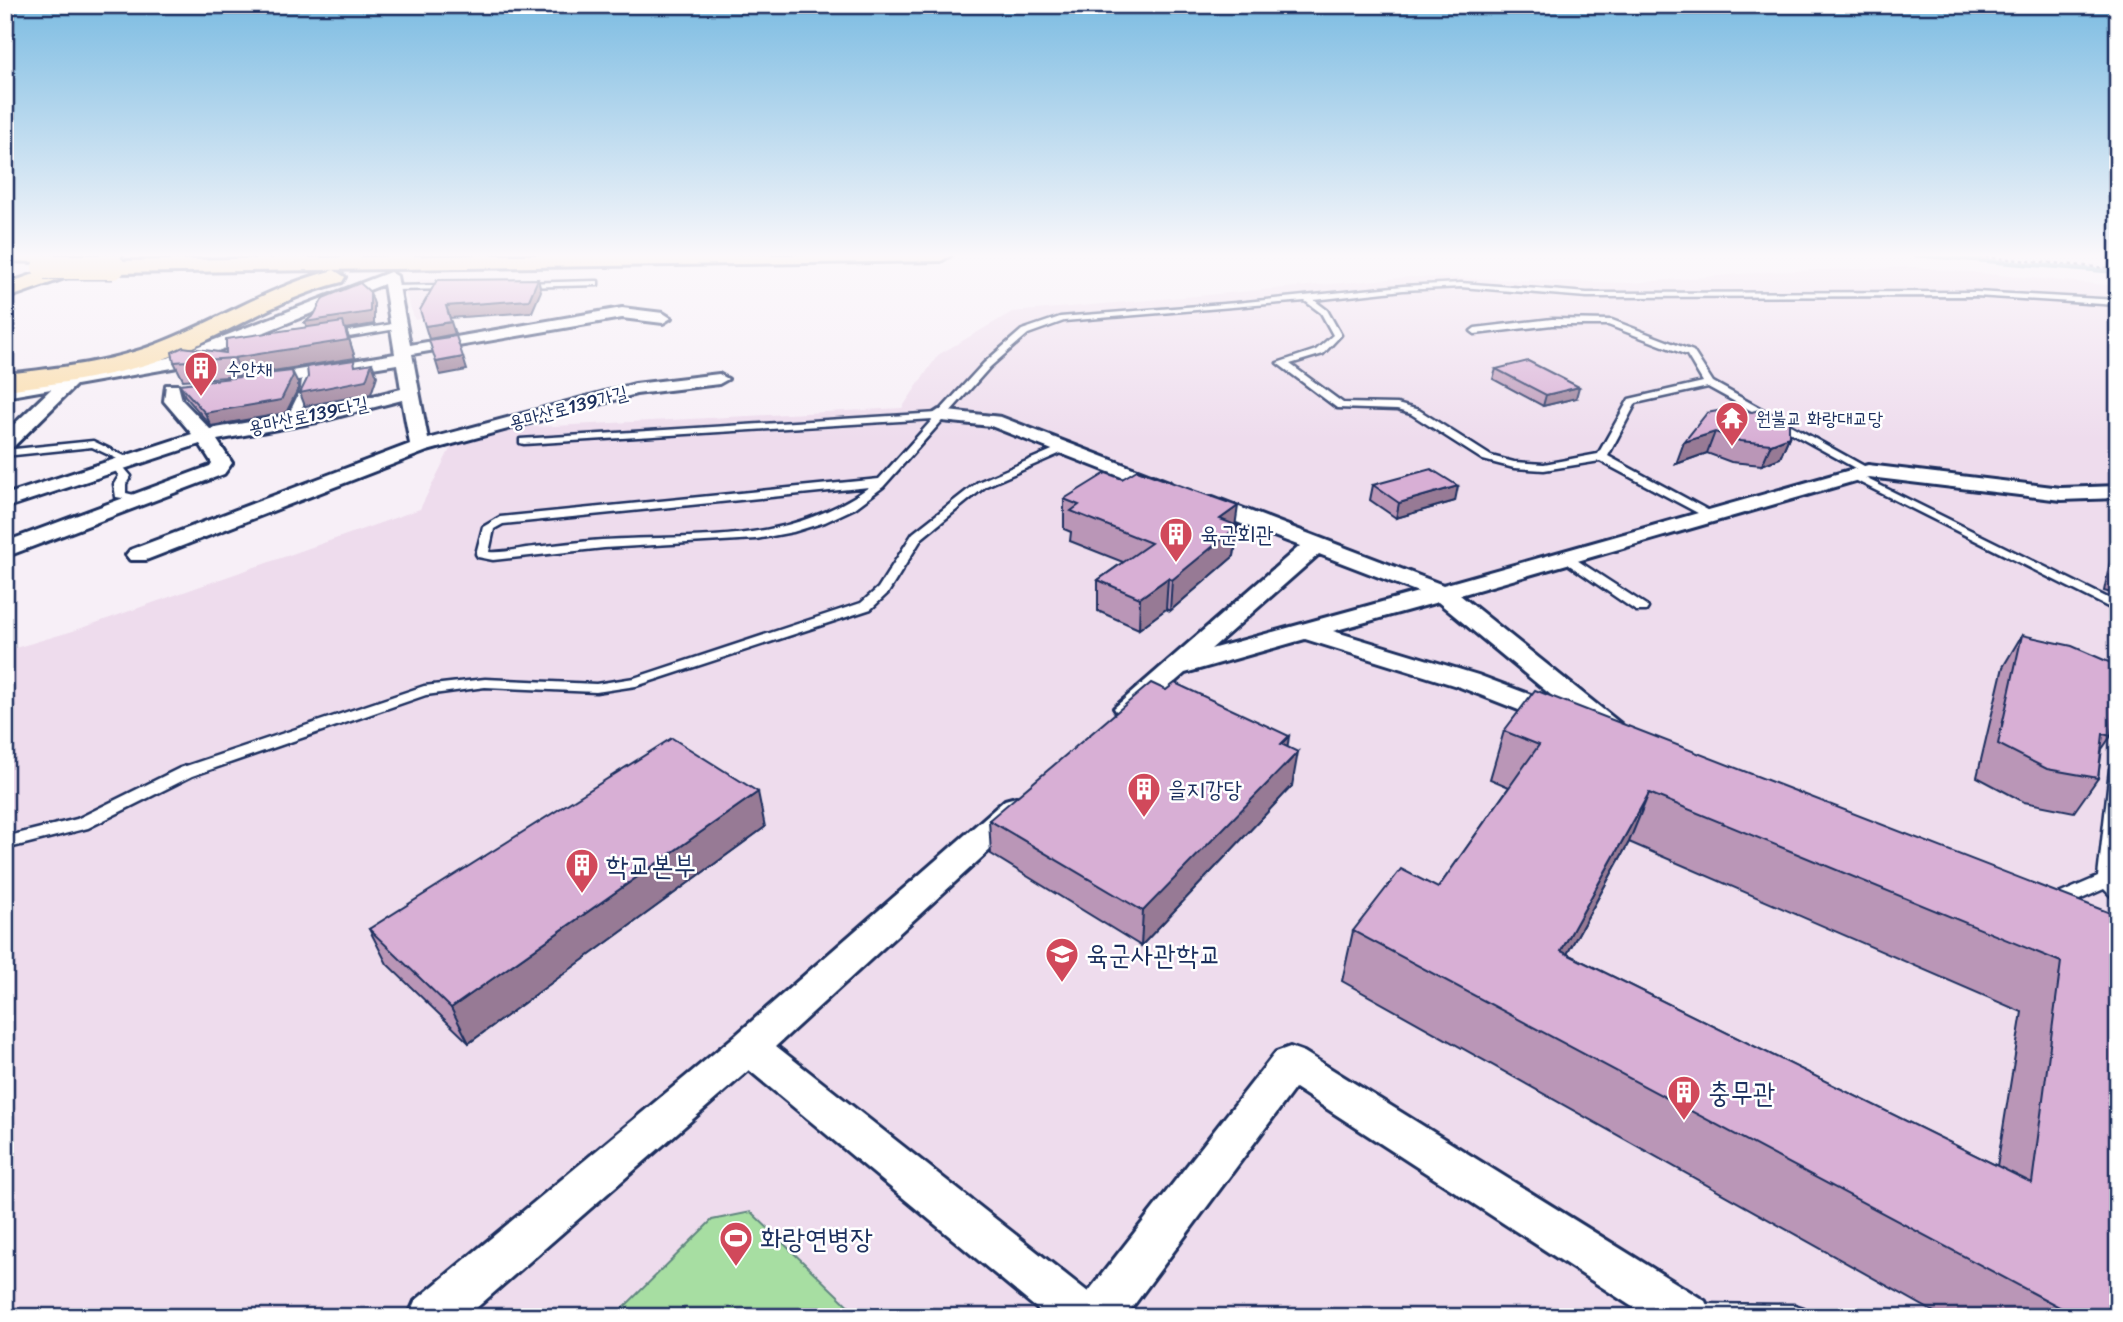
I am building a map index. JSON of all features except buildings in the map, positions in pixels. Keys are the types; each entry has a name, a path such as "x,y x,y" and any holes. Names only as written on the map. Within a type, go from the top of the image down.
{"main road":[{"path":"5,380 72,369 147,350 201,328 217,317"},
{"path":"5,380 65,375 141,358 199,336 236,317"}],"street":[{"path":"5,392 172,363 295,317"},
{"path":"397,317 421,447"},
{"path":"404,354 602,317"},
{"path":"652,317 663,318"},
{"name":"용마산로139다길","path":"242,384 404,354"},
{"path":"5,550 217,470 222,463 205,436 173,401 178,388 172,363"},
{"name":"용마산로139가길","path":"138,555 421,447 635,389 719,379"},
{"path":"5,444 69,382"},
{"name":"용마산로139다길","path":"8,498 205,436 291,421 411,392"},
{"path":"939,416 994,421 1442,593 1629,743 1469,681 1306,631"},
{"path":"1172,669 1860,473 2061,495 2118,492"},
{"path":"1099,733 1315,544"},
{"path":"431,1317 749,1047 1038,789"},
{"path":"2033,902 2082,921"},
{"path":"749,1047 1083,1317"},
{"path":"1097,1317 1290,1064 1689,1317"}],"lane":[{"path":"882,482 500,521 489,527 482,554 493,556 592,545 770,535 811,524 848,507 882,482 987,365 1025,331 1063,319 1090,317"},
{"path":"1327,317 1337,335 1331,345 1319,354 1282,362 1341,406 1398,407 1415,412 1487,458 1514,465 1544,467 1602,457 1711,516"},
{"path":"1475,331 1552,322 1609,322 1690,353 1709,384 1860,473 2118,608"},
{"path":"320,339 399,326"},
{"path":"217,345 253,344"},
{"path":"291,421 306,389 304,374"},
{"path":"1602,457 1632,401 1709,384"},
{"path":"524,441 939,416"},
{"path":"5,453 93,444 123,463 125,476 120,484 120,495 142,500"},
{"path":"5,843 82,824 186,772 424,691 485,683 596,688 636,682 866,606 883,590 917,536 982,484 1064,448"},
{"path":"1566,557 1641,608"},
{"path":"2033,902 2112,886 2118,769"},
{"path":"1689,1317 1795,1317"}],"shaded area":[{"name":"육군사관학교","path":"1004,317 2118,317 2118,1317 5,1317 5,651 73,631 420,509 459,431 902,408 938,355"}],"green space":[{"name":"화랑연병장","path":"751,1212 860,1317 614,1317 712,1220"}],"place":[{"name":"수안채","path":"201,398"},
{"name":"원불교 화랑대교당","path":"1732,448"},
{"name":"육군회관","path":"1176,564"},
{"name":"을지강당","path":"1144,819"},
{"name":"학교본부","path":"582,895"},
{"name":"육군사관학교","path":"1062,984"},
{"name":"충무관","path":"1684,1122"},
{"name":"화랑연병장","path":"736,1268"}]}
